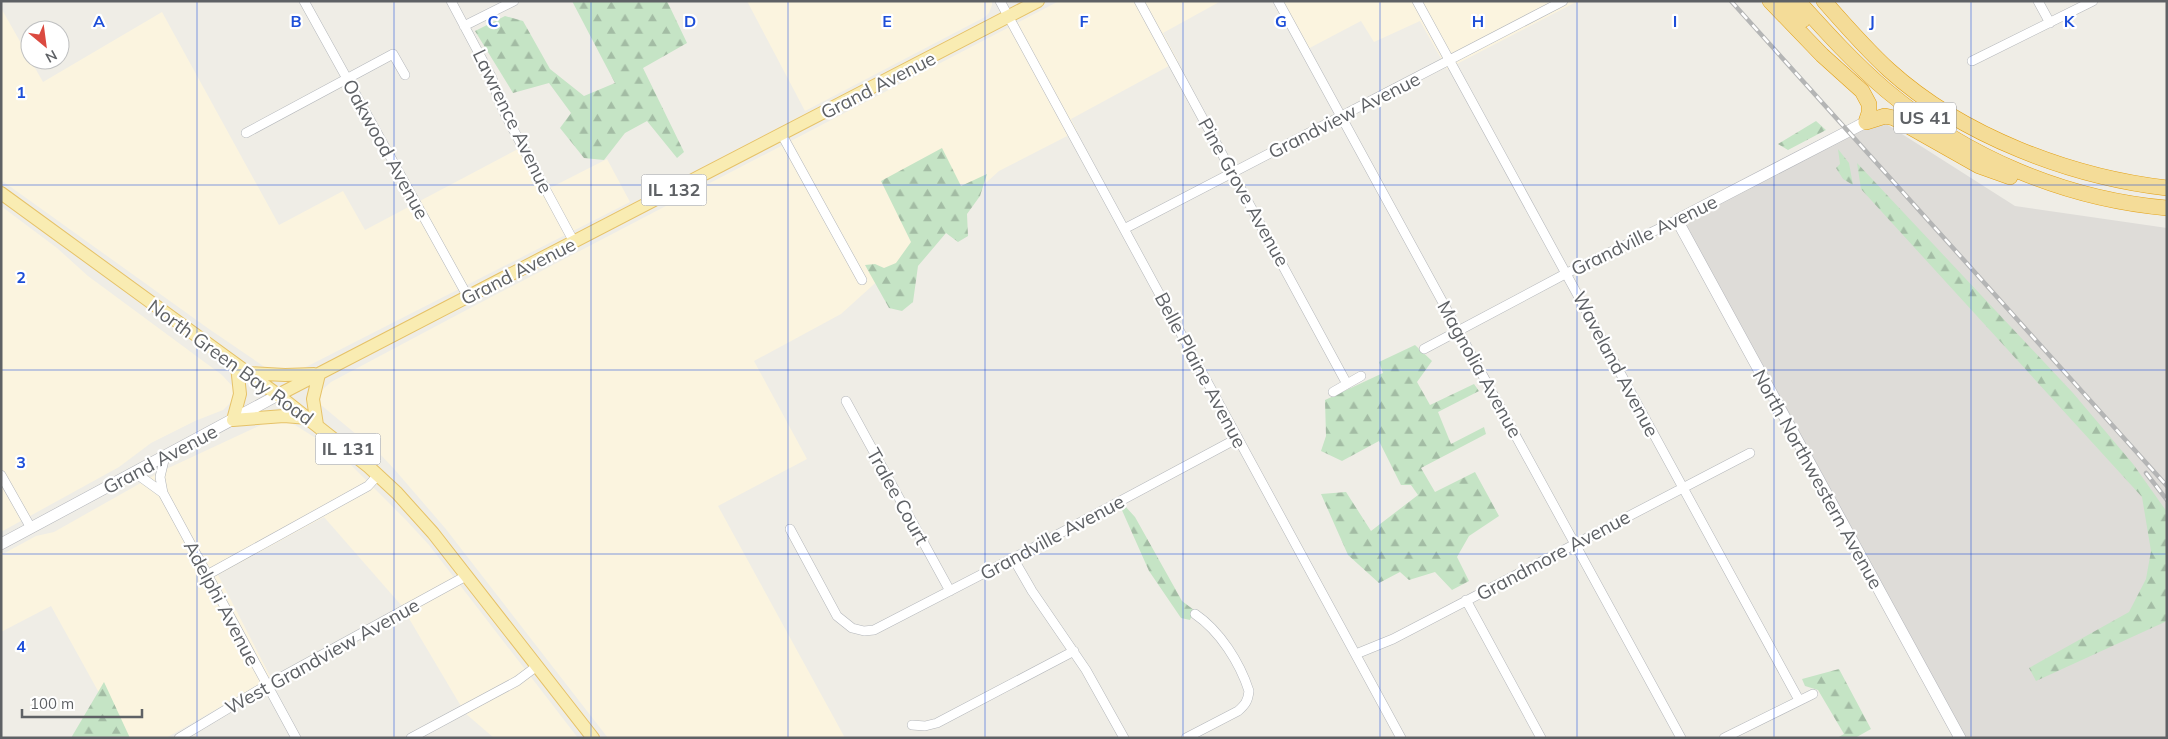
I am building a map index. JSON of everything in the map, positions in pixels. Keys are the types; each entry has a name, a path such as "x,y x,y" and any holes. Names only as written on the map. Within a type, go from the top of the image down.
{"highway":[{"path":"1770,1 1822,55 1862,90 1870,104 1866,122"},
{"path":"1785,1 1836,52 1859,72 1887,91"},
{"name":"US 41","path":"1798,1 1836,42 1887,91 1968,147 2023,174 2079,193 2167,208"},
{"name":"US 41","path":"1824,1 1868,50 1891,72 1916,91 1977,130 2001,142 2076,170 2128,182 2167,188"},
{"path":"1832,1 1868,50"},
{"path":"1866,122 1885,116 1894,118 1979,166 2008,177 2079,193"}],"main road":[{"name":"Grand Avenue","path":"278,395 1038,1"},
{"name":"North Green Bay Road","path":"1,193 278,395 378,475 420,517 593,738"},
{"path":"242,369 285,375 319,374 313,399 312,421 284,416 232,420 240,394 242,369"}],"street":[{"name":"Oakwood Avenue","path":"304,1 468,297"},
{"name":"Lawrence Avenue","path":"451,1 492,78 506,116 574,242"},
{"name":"Belle Plaine Avenue","path":"1000,1 1401,738"},
{"name":"Pine Grove Avenue","path":"1139,1 1348,384"},
{"name":"Magnolia Avenue","path":"1278,1 1681,738"},
{"name":"Waveland Avenue","path":"1417,1 1799,700"},
{"name":"Grandview Avenue","path":"1124,229 1563,1"},
{"path":"2038,1 2050,23"},
{"path":"1972,61 2093,1"},
{"path":"464,26 509,2"},
{"path":"246,133 393,54 406,75"},
{"name":"Grandville Avenue","path":"1424,348 1567,273 1677,220 1866,122"},
{"path":"782,135 862,280"},
{"name":"North Northwestern Avenue","path":"1677,220 1960,738"},
{"path":"1333,392 1362,376"},
{"name":"Grand Avenue","path":"1,544 278,395"},
{"name":"Tralee Court","path":"846,401 950,591"},
{"name":"Grandville Avenue","path":"790,529 837,616 852,628 864,631 878,628 950,591 1238,438"},
{"name":"Grandmore Avenue","path":"1356,654 1393,639 1750,453"},
{"name":"Adelphi Avenue","path":"165,456 160,477 163,493 296,738"},
{"name":"Adelphi Avenue","path":"134,472 163,493"},
{"path":"1,475 31,528"},
{"path":"206,575 368,486 378,475"},
{"path":"1013,558 1032,592 1074,651 1124,738"},
{"name":"West Grandview Avenue","path":"179,738 267,685 466,576"},
{"path":"1466,600 1541,738"},
{"path":"1186,738 1238,711 1248,699 1246,684 1224,642 1208,623 1195,614"},
{"path":"912,725 925,726 937,723 1074,651"},
{"path":"411,738 517,681 537,666"},
{"path":"1724,738 1813,694"}],"shaded area":[{"path":"747,1 992,1 992,5 985,17 805,111"},
{"path":"1059,1 1221,1 1163,33 1178,61 1071,119 1077,131 999,171 841,314 754,361 807,459 718,506 845,738 608,738 445,528 380,454 321,405 318,400 322,390 331,382 457,315"},
{"path":"1273,1 1578,1 1447,69 1420,21 1374,42 1361,21 1302,52"},
{"path":"1,8 20,41 20,70 36,70 43,82 63,70 70,70 70,66 162,12 279,225 343,191 365,230 518,149 542,192 607,159 630,202 296,371 269,370 1,180"},
{"path":"1869,113 2015,206 2167,228 2167,738 1959,738 1677,220"},
{"path":"1,206 57,248 88,276 222,375 234,388 234,399 223,410 195,421 151,443 119,467 1,532"},
{"path":"283,420 295,425 322,442 352,466 405,519 429,545 578,738 494,738 465,713 401,605 324,517 218,575 271,678 166,738 124,738 51,606 1,632 1,555 36,536 54,532 162,471 263,424"}],"green space":[{"path":"572,1 667,1 687,43 643,68 684,152 677,158 647,121 625,133 604,160 584,158 560,128 571,113 549,83 513,93 475,31 505,16 523,21 550,69 584,96 615,83"},
{"path":"1816,121 1826,130 1788,150 1778,144"},
{"path":"942,148 961,186 987,174 980,196 967,214 968,236 958,242 946,233 918,266 913,302 902,311 889,308 865,265 875,264 884,268 896,263 911,242 881,181"},
{"path":"1838,149 1849,163 1853,185 1843,179 1836,168 1840,164"},
{"path":"1857,163 2073,393 2133,464 2167,512 2167,621 2036,681 2029,668 2129,612 2146,579 2151,551 2142,497 1861,189"},
{"path":"1415,345 1432,361 1417,382 1430,405 1474,384 1479,391 1438,412 1451,444 1484,427 1486,434 1421,468 1435,492 1475,472 1499,516 1469,536 1457,557 1469,581 1452,590 1435,572 1409,580 1400,572 1379,583 1348,555 1321,494 1346,492 1371,531 1418,495 1411,485 1401,485 1379,441 1342,461 1321,451 1326,436 1325,400 1383,373 1379,362"},
{"path":"1125,506 1135,517 1182,601 1194,610 1190,620 1181,618 1149,571 1121,508"},
{"path":"1839,669 1871,729 1855,738 1837,738 1844,734 1818,690 1805,686 1802,679"},
{"path":"104,682 130,738 71,738"}],"railway":[{"path":"1731,1 2167,486"},
{"path":"2146,473 2167,500"}]}
